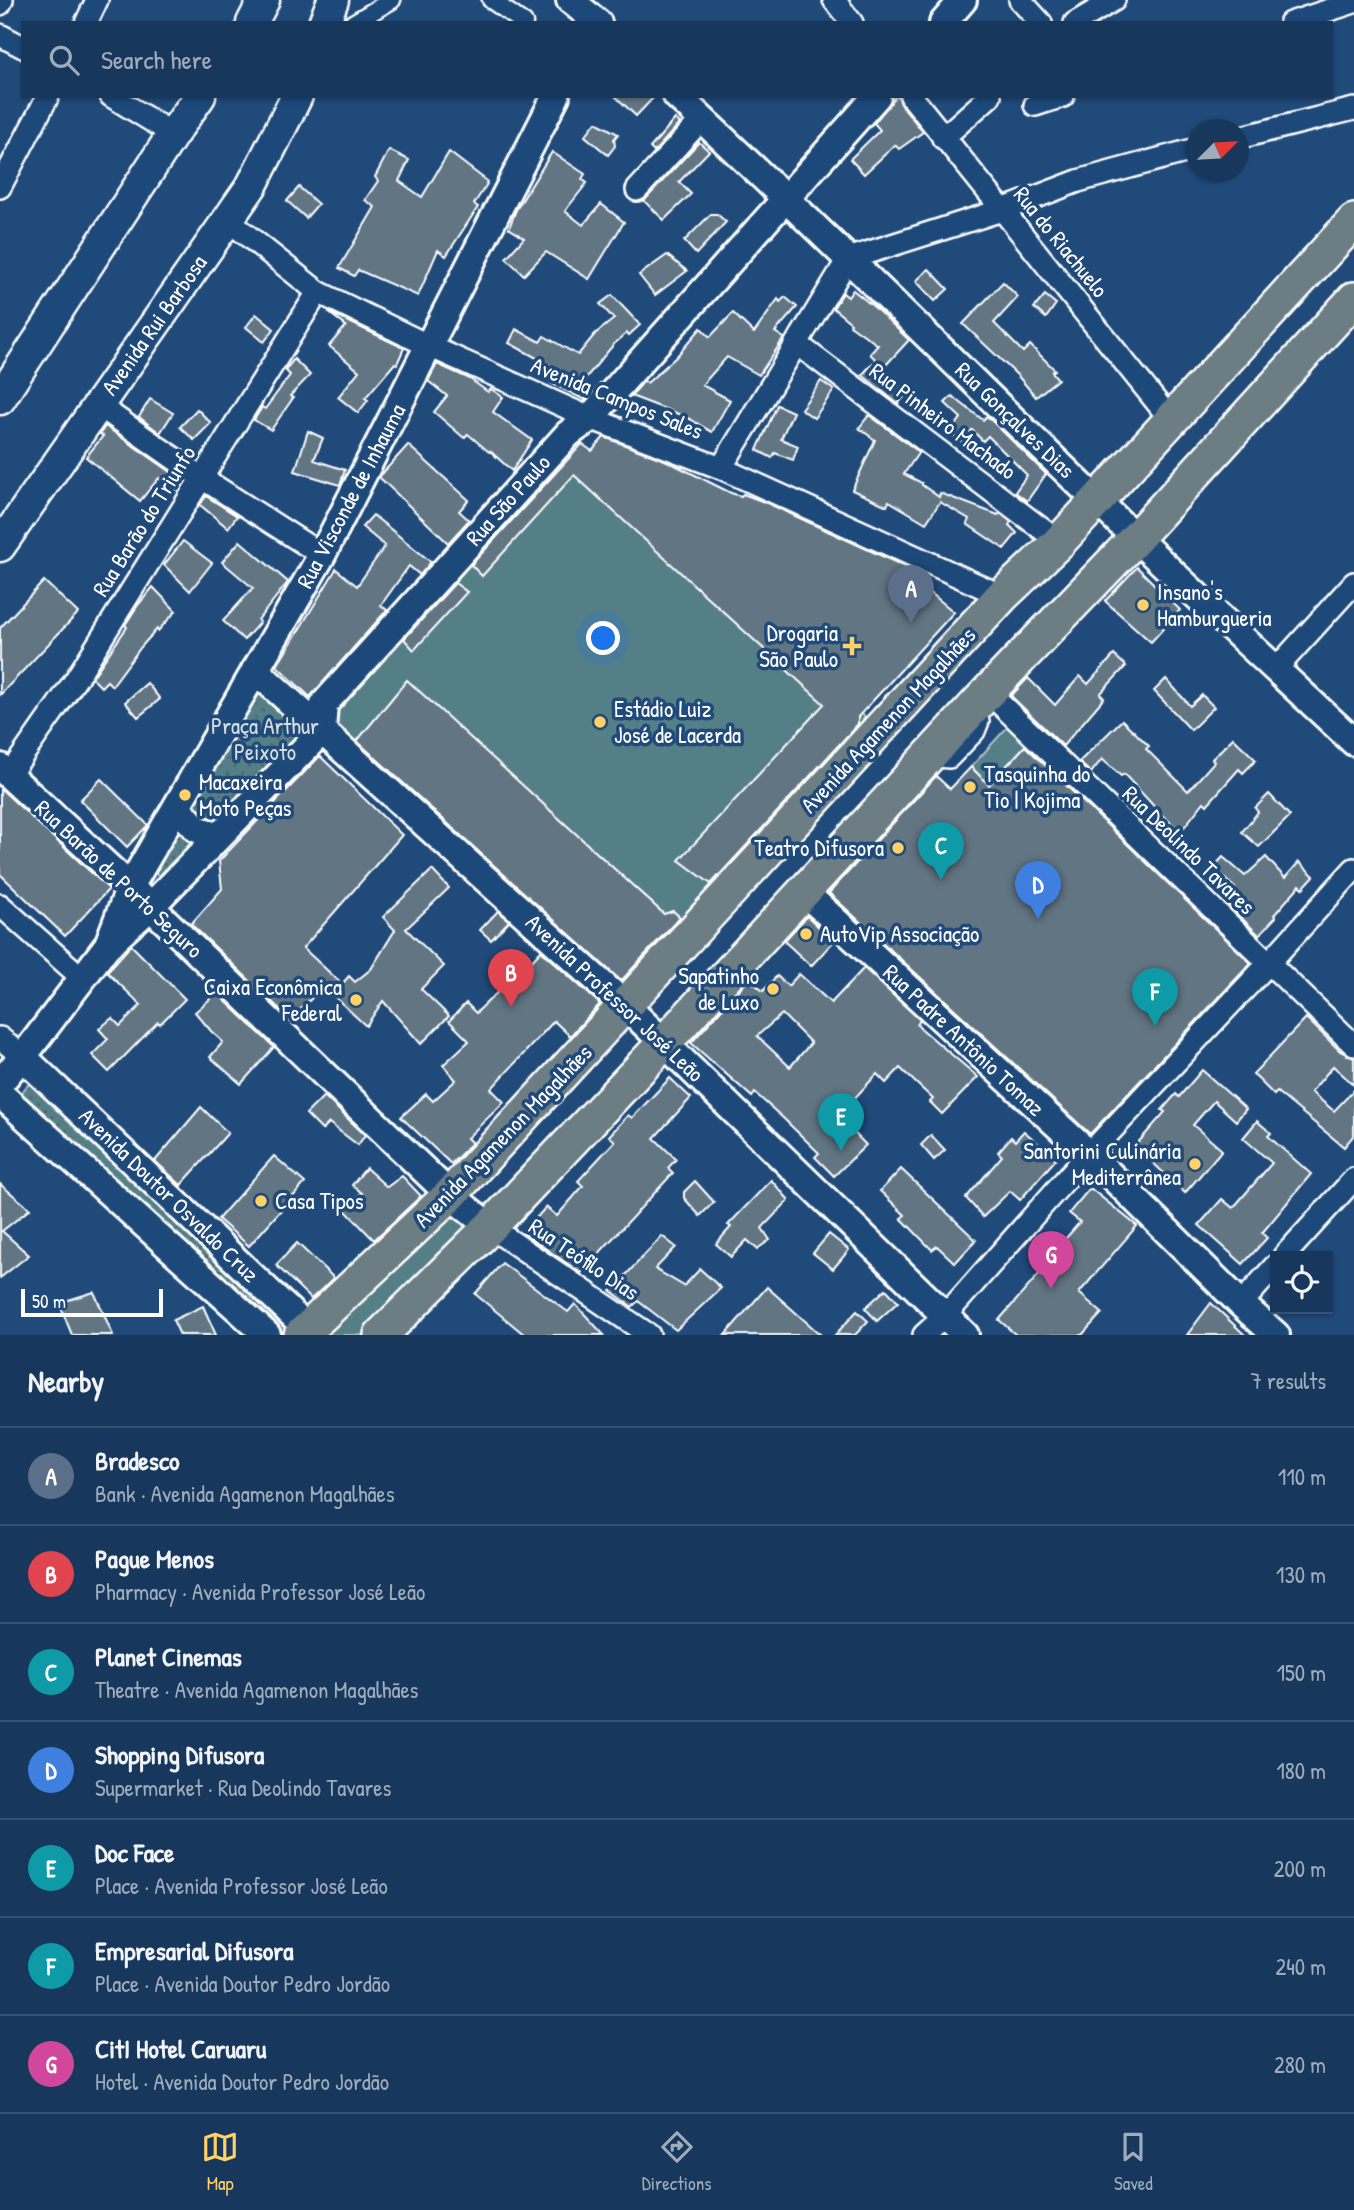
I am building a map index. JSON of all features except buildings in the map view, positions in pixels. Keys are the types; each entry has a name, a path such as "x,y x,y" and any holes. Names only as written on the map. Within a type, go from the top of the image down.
{"main road":[{"path":"253,21 264,0"},
{"path":"325,21 333,0"},
{"path":"0,399 199,98"},
{"name":"Avenida Rui Barbosa","path":"0,546 252,185 296,98"},
{"name":"Avenida Agamenon Magalhães","path":"308,1333 450,1195 1002,596 1059,541 1354,221"},
{"path":"381,1335 490,1227 664,1042 982,698 1136,538 1354,299"}],"street":[{"path":"87,21 97,0"},
{"path":"356,21 392,0"},
{"path":"491,0 521,21"},
{"path":"570,0 600,16"},
{"path":"834,0 850,21"},
{"path":"945,21 963,0"},
{"path":"1020,0 1039,21"},
{"path":"1078,21 1114,0"},
{"path":"1296,21 1354,2"},
{"path":"0,35 21,46"},
{"path":"0,187 47,98"},
{"path":"114,98 173,134"},
{"name":"Rua Visconde de Inhauma","path":"107,946 130,887 322,555 555,98"},
{"name":"Rua Gonçalves Dias","path":"679,98 787,198 1136,538 1354,742"},
{"name":"Rua São Paulo","path":"321,731 324,704 568,434 590,418 875,98"},
{"name":"Rua do Riachuelo","path":"913,98 1171,420"},
{"path":"943,138 988,98"},
{"path":"1035,105 1057,98"},
{"path":"1249,135 1354,109"},
{"path":"637,190 702,119"},
{"path":"721,468 848,259 1002,210 1078,181 1186,152"},
{"name":"Avenida Campos Sales","path":"228,220 318,292 429,346 590,418 721,468 1002,596"},
{"name":"Rua Barão do Triunfo","path":"5,771 76,679 318,292"},
{"name":"Rua Pinheiro Machado","path":"796,343 1059,541"},
{"path":"98,405 202,478 322,555"},
{"path":"1276,668 1354,583"},
{"name":"Avenida Professor José Leão","path":"256,670 626,1006 965,1335"},
{"name":"Rua Deolindo Tavares","path":"982,698 1354,1045"},
{"path":"0,1083 107,946 150,907 321,731"},
{"name":"Rua Barão de Porto Seguro","path":"5,771 130,887 450,1195 490,1227"},
{"path":"177,807 197,829 218,836"},
{"path":"924,1335 945,1316 1089,1154 1354,869"},
{"name":"Rua Padre Antônio Tomaz","path":"803,891 1089,1154 1276,1335"},
{"path":"0,905 82,978"},
{"path":"0,1038 22,1056"},
{"name":"Avenida Doutor Osvaldo Cruz","path":"22,1056 308,1333"},
{"name":"Avenida Doutor Osvaldo Cruz","path":"0,1094 267,1335"},
{"path":"1289,1251 1354,1179"},
{"name":"Rua Teófilo Dias","path":"490,1227 649,1335"},
{"path":"1241,1304 1270,1272"}],"green space":[{"name":"Estádio Luiz José de Lacerda","path":"556,456 803,596 870,728 623,988 327,715"},
{"name":"Praça Arthur Peixoto","path":"259,692 307,739 220,826 197,818 191,795"},
{"path":"1011,723 1030,740 989,785 971,767"},
{"path":"181,823 197,836 159,876 153,870"},
{"path":"33,1079 302,1329 292,1335 276,1335 15,1100"},
{"path":"451,1208 471,1229 366,1335 329,1335 326,1329"}],"place":[{"name":"Insano's Hamburgueria","path":"1143,605"},
{"name":"Bradesco","path":"911,623"},
{"name":"Drogaria São Paulo","path":"852,646"},
{"name":"Estádio Luiz José de Lacerda","path":"600,722"},
{"name":"Tasquinha do Tio | Kojima","path":"970,787"},
{"name":"Macaxeira Moto Peças","path":"185,795"},
{"name":"Teatro Difusora","path":"898,848"},
{"name":"Planet Cinemas","path":"941,880"},
{"name":"Shopping Difusora","path":"1038,919"},
{"name":"AutoVip Associação","path":"806,934"},
{"name":"Sapatinho de Luxo","path":"773,989"},
{"name":"Caixa Econômica Federal","path":"356,1000"},
{"name":"Pague Menos","path":"511,1007"},
{"name":"Empresarial Difusora","path":"1155,1026"},
{"name":"Doc Face","path":"841,1151"},
{"name":"Santorini Culinária Mediterrânea","path":"1195,1164"},
{"name":"Casa Tipos","path":"261,1201"},
{"name":"CitI Hotel Caruaru","path":"1051,1289"}]}
